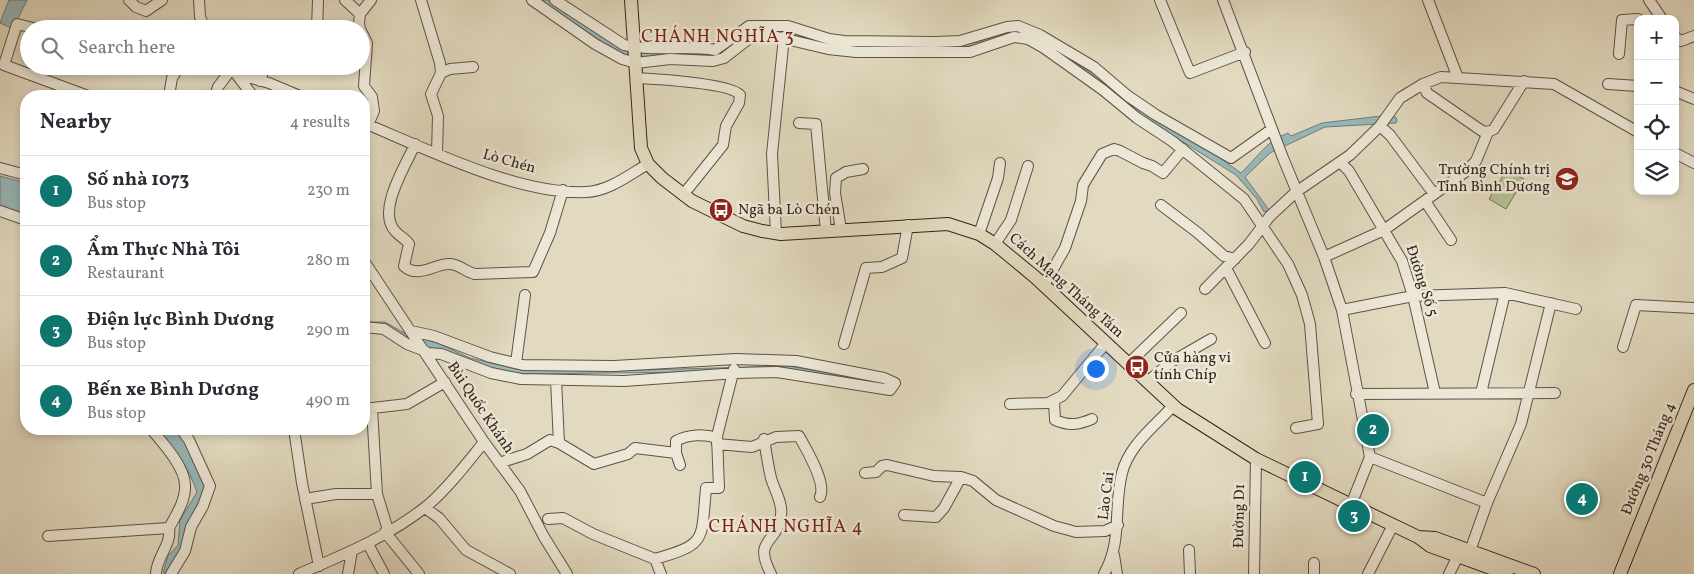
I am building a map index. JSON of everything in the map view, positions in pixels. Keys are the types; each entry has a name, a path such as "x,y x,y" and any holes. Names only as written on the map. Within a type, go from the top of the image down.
{"main road":[{"path":"631,0 642,148 648,164"},
{"name":"Cách Mạng Tháng Tám","path":"648,164 683,195 708,210 743,226 776,233 948,224 978,234 995,244 1044,285 1173,406 1256,458 1418,537 1430,546 1507,574"},
{"name":"Đường 30 Tháng 4","path":"1620,574 1693,394"},
{"name":"Cách Mạng Tháng Tám","path":"1418,537 1435,538 1534,574"}],"street":[{"path":"129,0 136,7 146,11 162,0"},
{"path":"199,0 201,20"},
{"path":"317,20 318,0"},
{"path":"345,0 360,14"},
{"path":"359,20 360,14 371,0"},
{"path":"421,0 441,73"},
{"path":"532,0 595,44 622,59 635,55 689,47 715,50 743,28 751,26 788,26 829,39 844,41 960,41 1007,26 1018,26 1040,35 1073,61 1137,118 1182,148 1244,199 1263,226 1292,272 1302,295 1310,324 1318,424 1296,428"},
{"path":"555,0 624,45 635,55 670,59 713,61 724,58 751,37 769,35 784,37 828,49 856,52 942,54 970,52 1014,37 1028,39 1073,61 1094,67 1128,96 1190,136 1231,158 1273,133"},
{"path":"1160,0 1190,73 1244,52"},
{"path":"1223,0 1282,158 1324,257 1342,310 1356,394 1370,457 1351,504"},
{"path":"1428,0 1458,78"},
{"path":"1649,0 1659,15"},
{"path":"1619,54 1622,20 1634,19"},
{"path":"20,25 17,24 4,65 20,71"},
{"path":"751,26 751,37"},
{"path":"979,35 984,48"},
{"path":"1679,39 1694,36"},
{"path":"776,233 772,154 784,37"},
{"path":"437,153 438,116 431,94 441,73 450,69 473,67"},
{"path":"31,75 72,90"},
{"path":"170,90 174,75"},
{"path":"217,90 228,75"},
{"path":"237,75 249,90"},
{"path":"248,75 285,90"},
{"path":"260,80 262,75"},
{"path":"365,75 364,86 367,90"},
{"path":"637,78 722,86 737,91 740,95 726,126 723,145 683,195"},
{"path":"1205,289 1296,192 1340,162 1380,126 1400,98 1423,84 1441,78 1458,78 1524,80 1554,84 1634,130"},
{"path":"1423,84 1427,93 1482,131 1488,132 1494,129 1524,80"},
{"path":"1608,84 1634,86"},
{"path":"1679,93 1694,99"},
{"path":"370,94 374,111 370,118"},
{"path":"799,123 816,124 826,231"},
{"name":"Lò Chén","path":"370,126 486,174 551,189 587,192 617,183 648,164"},
{"path":"1380,126 1390,135 1434,194"},
{"path":"1324,257 1384,230 1425,201 1476,161 1488,132"},
{"path":"1044,285 1065,248 1081,201 1082,185 1097,159 1108,151 1120,151 1163,173 1190,136"},
{"path":"415,144 406,166 398,177 390,204 390,218 394,230 409,244 404,266 410,270 418,272 449,264 457,265 466,273 475,274 533,272 550,233 563,190"},
{"path":"1679,155 1694,163"},
{"name":"Đường Số 5","path":"1340,162 1349,171 1402,261 1413,296 1435,393"},
{"path":"978,234 998,178 1000,163"},
{"path":"995,244 1010,220 1028,166"},
{"path":"0,168 20,173"},
{"path":"841,230 835,201 836,178 846,172 863,169"},
{"path":"1425,201 1451,240"},
{"path":"1161,205 1198,233 1224,256 1235,259"},
{"path":"0,211 20,218"},
{"path":"844,344 866,268 882,268 902,258 908,225"},
{"path":"1226,268 1265,343"},
{"name":"Bùi Quốc Khánh","path":"370,270 484,442 520,491 544,538 567,574"},
{"path":"1342,310 1413,296 1505,293 1576,309"},
{"path":"1481,393 1505,293"},
{"path":"516,363 526,295"},
{"path":"1470,551 1487,503 1521,424 1527,393 1551,303"},
{"path":"1623,347 1636,305 1694,308"},
{"path":"1128,364 1181,313"},
{"path":"370,328 384,329 407,344 426,352 441,354 491,374 522,379 624,381 732,373 777,372 890,390 895,383 796,361 736,359 614,366 516,363 490,357 443,339 412,332"},
{"path":"1147,382 1171,362 1212,339"},
{"path":"1010,404 1048,403 1062,396 1106,343"},
{"path":"548,519 563,518 593,534 655,559 693,546 698,540 703,520 706,488 719,488 717,441 736,361"},
{"path":"556,380 559,443"},
{"path":"370,409 408,404 445,382"},
{"path":"1356,394 1555,393"},
{"path":"1054,401 1055,420 1066,424 1079,424 1092,419"},
{"name":"Lào Cai","path":"1104,574 1114,553 1122,473 1130,453 1173,406"},
{"path":"370,430 376,494 387,531 419,574"},
{"path":"680,465 676,453 676,441 681,438 705,434 717,441 740,448 752,448 764,441 783,435 800,436 815,468 822,490 820,496"},
{"path":"156,435 169,450 186,484 182,501 169,528 170,537 158,560 156,574"},
{"path":"171,574 185,551 191,527 203,506 210,486 185,435"},
{"path":"295,435 305,499 319,566"},
{"path":"499,463 527,454 550,440 559,443 594,464 621,456 635,448 676,453"},
{"path":"764,441 782,512 779,526 763,549 764,559 771,574"},
{"path":"299,574 368,544 424,508 459,474 484,442"},
{"path":"1370,457 1487,503"},
{"name":"Đường D1","path":"1254,574 1256,458"},
{"path":"865,473 876,472 882,466 887,465 934,476 961,477 973,481 996,500 1054,526 1076,532 1105,531 1118,525"},
{"path":"904,516 936,517 944,508 961,477"},
{"path":"305,499 336,494 376,494"},
{"path":"424,508 440,518 466,550 510,574"},
{"path":"1368,574 1393,525"},
{"path":"48,536 169,528"},
{"path":"368,544 384,574"},
{"path":"1189,550 1190,574"},
{"path":"348,574 352,551"},
{"path":"1114,553 1117,574"},
{"path":"1449,574 1458,556"},
{"path":"655,559 661,574"}],"green space":[{"path":"1507,169 1524,179 1506,209 1489,199"}],"water":[{"path":"9,0 27,0 13,29 0,23"},
{"path":"538,0 551,0 628,48 721,52 729,48 748,31 781,28 841,45 955,46 979,42 1004,32 1023,30 1091,66 1241,173 1268,145 1280,136 1288,133 1291,136 1322,123 1381,116 1396,117 1397,121 1396,123 1325,127 1270,153 1245,177 1269,210 1264,212 1257,199 1236,175 1138,114 1088,71 1029,39 981,48 840,50 793,35 759,33 722,57 628,58 587,34"},
{"path":"0,176 20,181 20,214 0,208"},
{"path":"370,321 385,322 406,334 437,343 470,358 516,369 642,370 788,366 885,382 889,386 825,376 699,372 524,374 485,369 435,349 412,346 370,328"},
{"path":"162,435 182,435 206,485 184,549 170,574 163,573 168,556 178,545 180,520 197,492 190,475"}],"place":[{"name":"Trường Chính trị Tỉnh Bình Dương","path":"1567,179"},
{"name":"Ngã ba Lò Chén","path":"721,210"},
{"name":"Cửa hàng vi tính Chíp","path":"1137,367"},
{"name":"Ẩm Thực Nhà Tôi","path":"1373,430"},
{"name":"Số nhà 1073","path":"1305,477"},
{"name":"Bến xe Bình Dương","path":"1582,499"},
{"name":"Điện lực Bình Dương","path":"1354,516"}],"district":[{"name":"CHÁNH NGHĨA 3","path":"718,37"},
{"name":"CHÁNH NGHĨA 4","path":"786,527"}]}
